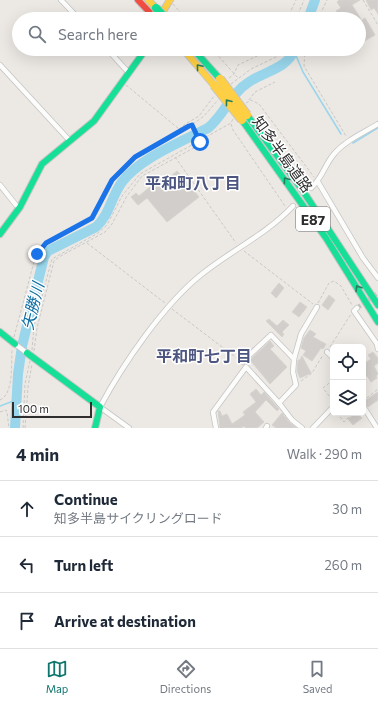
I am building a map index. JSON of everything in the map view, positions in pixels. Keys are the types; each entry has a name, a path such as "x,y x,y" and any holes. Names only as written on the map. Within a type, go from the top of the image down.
{"main road":[{"path":"138,0 152,12"},
{"path":"148,0 154,12"},
{"path":"158,12 169,1"},
{"path":"0,234 20,208 42,164 94,121 141,56"},
{"name":"知多半島道路","path":"190,56 217,82"},
{"name":"知多半島道路","path":"198,56 303,191 378,305"},
{"name":"知多半島道路","path":"245,117 322,232 378,322"},
{"path":"357,272 364,275 378,296"},
{"path":"0,332 14,343"},
{"path":"30,356 100,407 95,428"}],"street":[{"path":"61,0 72,12"},
{"path":"113,56 129,73"},
{"path":"0,65 70,141"},
{"path":"311,188 318,182 332,156 349,141 378,124"},
{"path":"318,182 363,258 378,278"},
{"path":"0,185 20,208"},
{"path":"128,428 100,407 119,373 169,307 198,278 271,227 293,206"},
{"path":"279,403 295,384 293,372 294,359 299,339 316,307"},
{"path":"356,309 377,344 378,349"},
{"path":"242,362 271,334 294,359"},
{"path":"14,343 30,356"},
{"path":"327,352 330,355"},
{"path":"216,428 213,412 246,367 279,403 292,420 302,428"},
{"path":"313,428 330,410"},
{"path":"366,411 377,428"}],"path":[{"path":"290,12 296,0"},
{"path":"299,12 304,0"},
{"path":"321,12 327,0"},
{"path":"363,0 378,25"},
{"path":"169,1 179,12"},
{"path":"218,56 238,78"},
{"path":"231,85 238,78 278,56"},
{"path":"304,56 305,69 349,141"},
{"path":"246,104 256,92 275,82"},
{"path":"122,83 181,131"},
{"path":"0,400 6,397 9,390 14,343 39,249 46,243 92,218 112,180 124,167 144,151 192,125 204,116 218,100"},
{"path":"248,101 254,100 259,104 318,182"},
{"path":"23,428 25,384 34,326 52,259 98,233 107,225 122,196 130,184 140,174 200,142 231,123 234,119"},
{"path":"231,123 233,130 289,211"},
{"path":"192,125 200,142"},
{"path":"25,428 30,356 54,261 58,257 105,232 112,224 126,196 142,176 201,144 200,142"},
{"path":"175,157 240,248 316,307 329,284 334,281 345,292 356,309 312,373 295,384"},
{"path":"86,243 242,362"},
{"path":"330,382 323,388 330,397"},
{"path":"366,399 378,389"},
{"path":"0,412 6,410 9,428"},
{"path":"339,416 344,422 350,416"}],"building":[{"path":"339,0 360,0 352,5 356,12 337,12 341,8 337,2"},
{"path":"366,0 378,0 378,14 374,8 371,10"},
{"path":"366,20 375,35 366,40"},
{"path":"177,171 199,197 167,222 147,198 138,205 131,197 136,193 139,196 162,177 165,181"},
{"path":"279,283 284,288 276,298 271,293"},
{"path":"329,295 335,300 328,310 322,305"},
{"path":"300,302 307,307 299,317 292,312"},
{"path":"269,319 277,326 283,320 289,325 282,332 284,334 282,337 266,321"},
{"path":"310,330 316,334 313,337 326,344 323,349 321,348 312,361 303,355 306,351 301,348 304,338"},
{"path":"270,341 274,346 270,349 287,367 270,384 250,360"},
{"path":"373,352 378,358 378,363 374,366 378,374 376,376 377,378 371,382 367,376 366,377 366,362 371,359 368,355"},
{"path":"302,356 311,373 300,378 297,371 298,360 300,360"},
{"path":"256,389 261,395 264,392 279,409 277,411 266,400 255,412 264,422 257,428 246,428 244,426 241,428 220,428 218,411 220,411 222,416 227,414 232,424 245,415 243,412 256,402 250,394"},
{"path":"378,392 378,400 368,407 366,405 366,400"},
{"path":"282,413 296,428 276,428 272,425"},
{"path":"352,416 360,416 362,418 353,425 348,419"}],"waterway":[{"name":"矢勝川","path":"311,12 315,0"},
{"name":"矢勝川","path":"15,428 18,374 22,346 44,257 48,251 96,227 107,212 122,182 139,165 162,151 208,128 219,117 237,92 255,78 275,69 287,61 291,56"},
{"path":"296,56 303,72 341,134"},
{"path":"353,143 378,128"},
{"path":"0,406 16,400"}],"tunnel":[{"path":"357,308 378,293"}],"traffic: fast":[{"path":"156,8 160,12"},
{"path":"0,234 20,207 42,164 94,121 141,56"},
{"path":"199,56 220,79"},
{"path":"247,115 303,191 378,305"},
{"path":"242,120 326,238 378,322"},
{"path":"0,332 15,344"},
{"path":"27,353 100,407 95,428"}],"traffic: slow":[{"path":"148,0 156,8"},
{"path":"162,12 170,0"},
{"path":"189,56 214,85"},
{"path":"220,79 247,115"},
{"path":"214,85 242,120"}],"traffic: jam":[{"path":"138,0 149,12"}],"district":[{"name":"平和町八丁目","path":"193,182"},
{"name":"平和町七丁目","path":"204,355"}],"route":[{"path":"37,254 39,249 46,243 92,218 98,210 112,180 135,157 192,125 200,142"}]}
